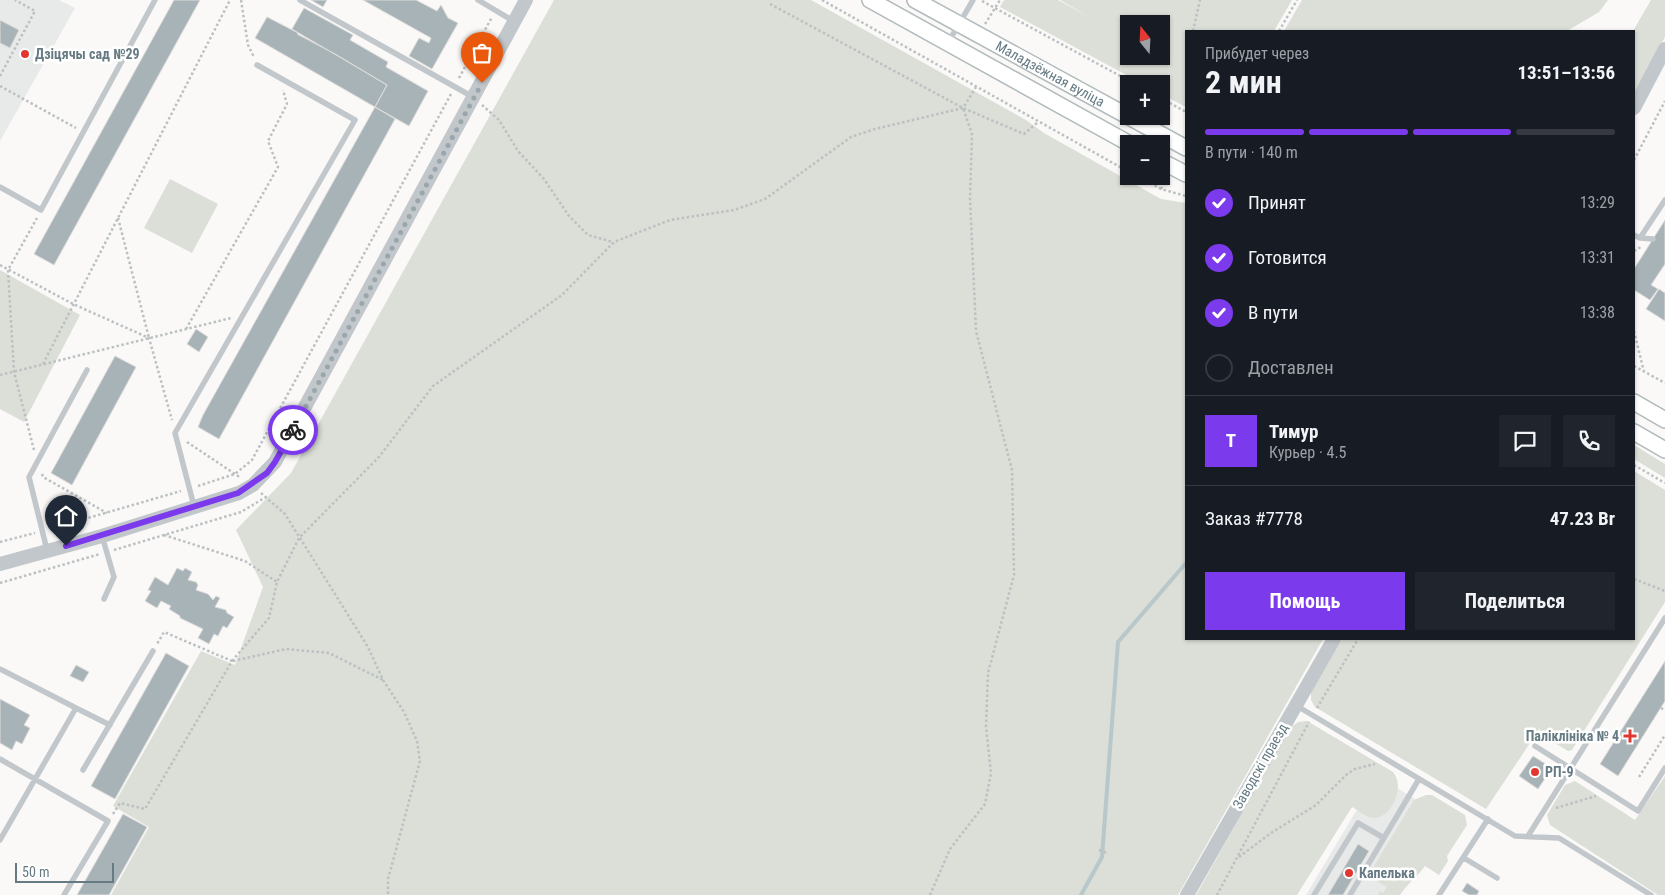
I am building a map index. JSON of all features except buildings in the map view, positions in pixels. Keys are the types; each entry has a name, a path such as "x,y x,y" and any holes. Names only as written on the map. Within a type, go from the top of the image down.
{"main road":[{"name":"Маладзёжная вуліца","path":"870,0 1120,139"},
{"name":"Маладзёжная вуліца","path":"915,0 958,26 1185,147"},
{"path":"1170,166 1185,173"},
{"path":"1635,403 1665,420"},
{"path":"1635,433 1665,450"}],"street":[{"path":"0,564 102,536 238,493 253,485 275,462 526,0"},
{"path":"1635,106 1665,49"},
{"name":"Заводскі праезд","path":"1187,895 1333,640"}],"lane":[{"path":"0,187 41,210 155,0"},
{"path":"300,0 474,98"},
{"path":"478,0 515,22"},
{"path":"947,44 973,0"},
{"path":"195,508 175,433 245,315 355,120 258,65"},
{"path":"1640,238 1665,200"},
{"path":"1635,236 1653,239"},
{"path":"48,551 28,477 87,370"},
{"path":"102,536 114,577 104,599"},
{"path":"1528,836 1665,618"},
{"path":"84,770 152,650"},
{"path":"0,669 110,725"},
{"path":"1295,705 1515,836 1558,838 1651,895"},
{"path":"0,840 76,708"},
{"path":"1535,746 1638,811 1665,768"},
{"path":"0,759 108,821 64,895"},
{"path":"1350,895 1419,779"},
{"path":"1439,895 1488,819"},
{"path":"1314,895 1358,823 1384,838"},
{"path":"1464,858 1497,878"}],"path":[{"path":"0,76 35,11 15,0"},
{"path":"43,364 230,0"},
{"path":"240,0 248,44 258,65"},
{"path":"822,0 1120,167"},
{"path":"980,0 1120,76"},
{"path":"978,36 1000,0"},
{"path":"1193,30 1200,0"},
{"path":"1280,30 1296,0"},
{"path":"770,4 963,108 1024,134 1038,122"},
{"path":"0,542 108,513 236,474 252,460 496,11"},
{"path":"186,329 278,167 268,141 287,104 280,78"},
{"path":"0,86 84,132"},
{"path":"108,821 120,803 145,809 232,661 269,618 277,582 299,538 379,457 432,386 562,295 614,242 670,220 734,210 764,199 851,137 875,129 963,108 976,86"},
{"path":"474,98 499,120 518,151 544,178 569,216 588,235 614,242"},
{"path":"1635,158 1665,101"},
{"path":"1170,103 1185,111"},
{"path":"930,895 950,849 985,804 991,773 986,727 988,673 1014,575 1012,470 976,331 970,199 972,134 963,108"},
{"path":"1152,185 1161,190 1185,196"},
{"path":"1161,190 1164,185"},
{"path":"41,210 8,270 14,372 37,461 43,477 108,513"},
{"path":"118,217 175,433 253,485 285,514 368,648 383,680 404,712 417,741 420,761 388,879 388,895"},
{"path":"0,266 74,304 149,338"},
{"path":"0,375 245,315"},
{"path":"1635,335 1644,372"},
{"path":"1635,367 1665,383"},
{"path":"1635,466 1665,483"},
{"path":"0,582 241,512 266,496"},
{"path":"163,535 245,561 277,582"},
{"path":"1635,579 1665,591"},
{"path":"152,650 164,632 232,661 286,649 329,653 383,680"},
{"path":"1217,895 1313,715 1357,640"},
{"path":"1661,708 1665,710"},
{"path":"1638,778 1665,735"},
{"path":"1238,858 1271,833 1316,805 1351,772 1375,764 1392,762"},
{"path":"1543,812 1608,792"},
{"path":"1098,850 1107,853"}],"shaded area":[{"name":"Дзіцячы сад №29","path":"0,0 59,0 75,8 0,141"},
{"path":"554,0 811,0 1026,120 1044,133 1120,176 1120,185 1136,185 1161,199 1185,203 1185,640 1322,640 1178,895 111,895 149,827 113,806 201,651 235,665 263,587 236,530 291,473"},
{"path":"1004,0 1058,0 1089,17 1060,0 1292,0 1275,30 1185,30 1185,106 1170,99 1170,75 1126,75 1000,7"},
{"path":"1302,0 1608,0 1599,12 1569,30 1285,30"},
{"path":"1651,0 1665,0 1665,37 1635,92 1635,30"},
{"path":"170,179 218,204 192,253 144,228"},
{"path":"0,270 80,315 24,422 0,409"},
{"path":"1635,446 1665,464 1665,478 1635,460"},
{"path":"1635,472 1665,490 1665,602 1572,750 1568,751 1540,734 1540,728 1486,809 1315,707 1311,700 1311,692 1341,640 1635,640"},
{"path":"1307,721 1393,772 1397,778 1398,786 1395,801 1391,808 1380,817 1373,818 1364,815 1352,807 1297,895 1196,895 1290,728 1298,722"},
{"path":"1377,776 1442,815 1394,895 1306,895"},
{"path":"1665,776 1665,895 1658,895 1550,825 1547,815 1565,785 1575,781 1635,820"},
{"path":"1426,795 1432,795 1465,815 1467,825 1447,856 1448,861 1439,875 1425,866 1400,895 1378,895 1380,891 1383,893 1387,887 1377,881 1373,868 1414,800"}],"waterway":[{"path":"1081,895 1102,857 1118,642 1185,564"}],"way so far":[{"path":"293,430 482,83"}],"place":[{"name":"Дзіцячы сад №29","path":"25,54"},
{"name":"Паліклініка № 4","path":"1630,736"},
{"name":"РП-9","path":"1535,772"},
{"name":"Капелька","path":"1349,873"}],"route":[{"path":"66,546 195,508 238,493 253,485 267,473 293,430"}]}
